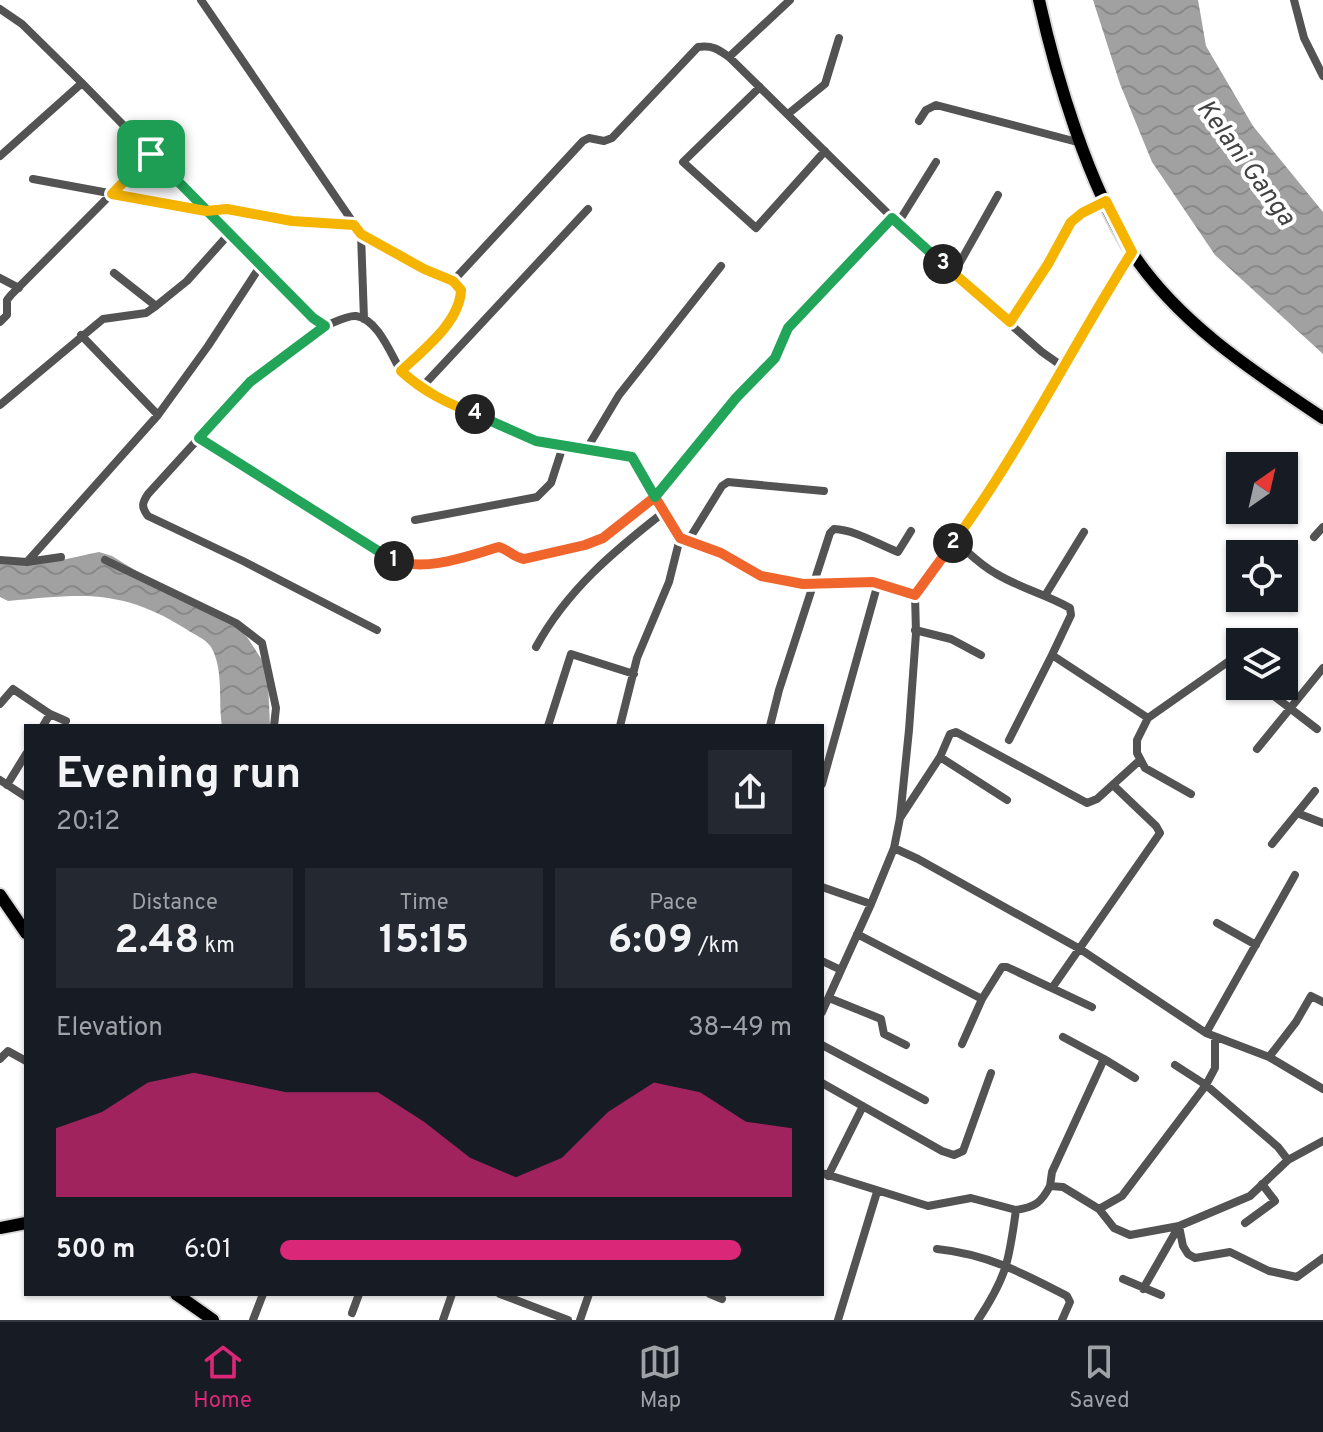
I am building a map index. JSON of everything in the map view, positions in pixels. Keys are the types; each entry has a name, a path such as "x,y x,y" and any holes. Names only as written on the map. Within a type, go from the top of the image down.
{"main road":[{"path":"1039,0 1081,143 1132,252 1166,294 1210,336 1270,383 1323,418"},
{"path":"0,895 24,930"},
{"path":"0,1228 24,1223"},
{"path":"179,1296 213,1320"}],"street":[{"path":"201,0 361,234 424,269 453,281 461,290 461,302 451,319 401,371"},
{"path":"729,57 790,0"},
{"path":"1294,0 1304,38 1323,76"},
{"path":"0,9 22,24 313,318 325,326"},
{"path":"788,114 825,84 839,38"},
{"path":"453,281 585,138 604,141 612,138 698,47 717,47 895,220 1042,352 1062,366"},
{"path":"0,156 82,83"},
{"path":"760,87 683,162 756,228 825,151"},
{"path":"919,121 926,110 936,105 1081,143"},
{"path":"0,322 7,315 7,300 151,154"},
{"path":"199,438 393,561 414,566 449,561 499,547 507,549 515,558 524,559 585,545 603,538 655,497 736,398 775,358 788,328 895,220 936,162"},
{"path":"33,179 206,211 227,209 292,221 354,225"},
{"path":"954,273 998,195"},
{"path":"1010,322 1071,222 1106,201"},
{"path":"421,388 588,209"},
{"path":"0,405 103,319 146,313 156,306 187,281 229,234"},
{"path":"361,234 364,319"},
{"path":"824,1008 894,848 909,730 915,595 1007,466 1062,366 1132,252"},
{"path":"27,562 158,415 261,265"},
{"path":"586,450 619,395 721,266"},
{"path":"114,273 156,306"},
{"path":"0,278 19,288"},
{"path":"377,630 148,516 142,503 250,382 325,326 354,316 373,326 401,371 439,399 536,441 632,457 664,512 684,539 721,553 761,576 812,585 878,583 915,595"},
{"path":"81,335 158,415"},
{"path":"415,520 537,497 551,483 563,446"},
{"path":"621,724 637,658 684,539 722,486 728,482 824,491"},
{"path":"536,647 551,619 572,591 624,543 664,512"},
{"path":"1314,537 1323,527"},
{"path":"771,724 812,585 834,529 850,530 898,552 911,531"},
{"path":"1046,594 1084,532"},
{"path":"955,541 992,572 1028,590 1046,594 1070,608 1071,615 1009,740"},
{"path":"0,560 27,562 61,557"},
{"path":"105,560 236,623 262,643 276,708 274,724"},
{"path":"824,777 878,583"},
{"path":"915,630 951,639 981,655"},
{"path":"549,724 571,654 634,674"},
{"path":"1052,655 1148,718"},
{"path":"1191,794 1158,776 1139,761 1137,740 1148,718 1226,663"},
{"path":"1257,749 1323,668"},
{"path":"0,704 13,689 66,721"},
{"path":"1279,700 1317,729"},
{"path":"44,724 50,714"},
{"path":"900,818 940,757 950,734 956,732 1087,803 1139,761"},
{"path":"24,757 4,782 24,796"},
{"path":"940,757 1007,800"},
{"path":"1052,988 1160,833 1113,785"},
{"path":"1272,844 1315,791"},
{"path":"1297,813 1323,823"},
{"path":"894,848 1080,949 1210,1035 1269,1057 1323,1089"},
{"path":"1099,1209 1122,1196 1206,1085 1215,1068 1210,1035 1295,875"},
{"path":"824,888 871,904"},
{"path":"1217,923 1256,945"},
{"path":"857,934 982,999"},
{"path":"824,962 841,970"},
{"path":"962,1044 982,999 1002,967 1092,1007"},
{"path":"1269,1057 1311,996 1323,1002"},
{"path":"829,998 881,1019 884,1034 906,1045"},
{"path":"1063,1037 1135,1078"},
{"path":"824,1046 925,1100"},
{"path":"0,1059 8,1051 24,1060"},
{"path":"863,1106 825,1175 928,1206 971,1198 1016,1210 1031,1208 1042,1202 1050,1186 1052,1172 1104,1059"},
{"path":"1175,1065 1206,1085 1278,1147 1288,1160"},
{"path":"824,1084 954,1155 963,1151 991,1073"},
{"path":"1050,1186 1063,1187 1099,1209 1114,1228 1130,1235 1179,1226 1250,1196 1288,1160 1323,1141"},
{"path":"1245,1223 1275,1201 1262,1184"},
{"path":"838,1320 877,1192"},
{"path":"978,1320 998,1290 1008,1265 1016,1210"},
{"path":"1179,1226 1183,1246 1195,1258 1230,1252 1269,1271 1297,1277 1323,1258"},
{"path":"1143,1289 1179,1226"},
{"path":"937,1249 959,1251 1008,1265 1067,1296 1070,1302 1062,1320"},
{"path":"1123,1279 1161,1295"},
{"path":"253,1320 262,1296"},
{"path":"352,1313 358,1296"},
{"path":"443,1320 451,1296"},
{"path":"580,1320 588,1296"},
{"path":"715,1296 722,1299"},
{"path":"525,1298 539,1309 568,1320"},
{"path":"534,1320 539,1309"}],"water":[{"name":"Kelani Ganga","path":"1093,0 1198,0 1206,46 1253,126 1323,212 1323,354 1215,255 1152,162 1120,84"},
{"path":"99,552 112,556 193,606 237,627 262,660 268,681 270,724 222,724 219,675 211,647 163,616 141,606 100,597 8,601 0,597 0,561 62,560"}],"route":[{"path":"151,154 112,194 206,211 227,209 292,221 354,225 361,234 424,269 453,281 461,290 461,302 425,349 401,371 439,399 536,441 632,457 655,497 736,398 775,358 788,328 892,218 1010,322 1071,222 1082,213 1106,201 1132,252 1086,324 1007,466 915,595 873,582 803,584 761,576 721,553 680,538 655,497 603,538 585,545 524,559 515,558 507,549 499,547 449,561 414,566 393,561 199,438 250,382 325,326 313,318 206,211 151,154"}]}
